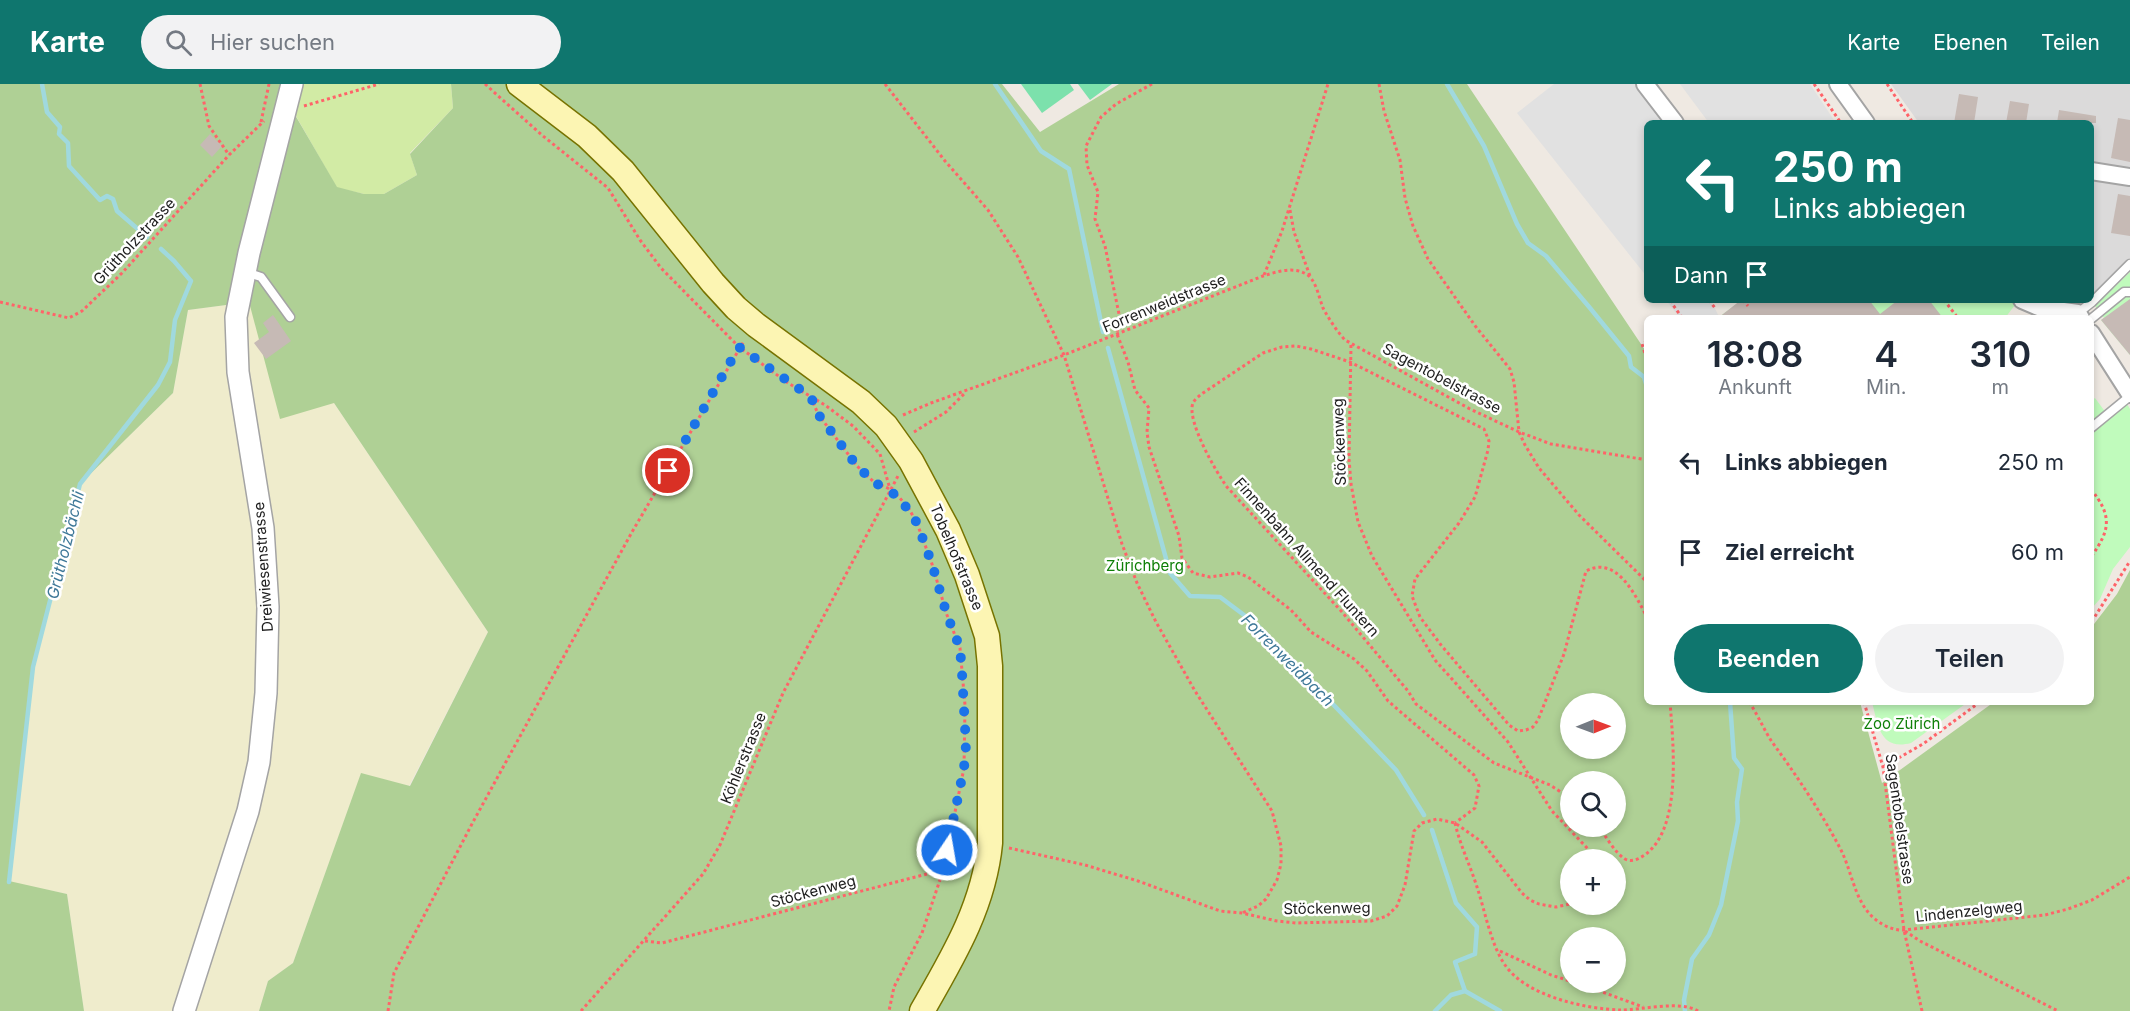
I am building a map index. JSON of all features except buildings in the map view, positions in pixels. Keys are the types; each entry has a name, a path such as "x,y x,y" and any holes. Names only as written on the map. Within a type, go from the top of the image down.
{"main road":[{"name":"Tobelhofstrasse","path":"519,84 587,136 617,165 736,308 756,326 854,396 886,426 920,475 948,530 967,575 987,636 990,666 989,854 974,912 955,953 922,1011"}],"street":[{"name":"Dreiwiesenstrasse","path":"184,1011 248,811 259,762 266,693 268,607 263,528 238,372 236,317 292,84"},
{"path":"1645,84 1673,120"},
{"path":"1838,84 1864,120"},
{"path":"2094,171 2130,177"},
{"path":"2029,303 2074,315"},
{"path":"2094,338 2130,395"}],"lane":[{"path":"2094,300 2130,264"},
{"path":"245,272 261,277 290,317"},
{"path":"2086,315 2124,292 2130,292"},
{"path":"2094,425 2130,395"}],"path":[{"path":"200,84 209,126 230,155"},
{"name":"Grütholzstrasse","path":"0,302 69,318 82,311 122,273 261,122 269,84"},
{"path":"286,111 379,84"},
{"path":"485,84 543,136 608,188 640,240 661,268 739,347 853,426 880,454 890,489"},
{"path":"885,84 945,161 988,210 1018,257 1064,355 1122,544 1137,583 1195,691 1268,804 1278,829 1281,846 1277,880 1266,899 1258,906 1242,913"},
{"path":"1152,84 1116,104 1101,117 1086,146 1087,165 1098,192 1095,219 1105,246 1119,314 1118,334 1135,390 1149,408 1147,432 1149,447 1179,536 1182,558 1192,573 1210,577 1238,573 1248,577 1291,610 1311,632 1354,658 1367,671 1388,701 1474,775 1479,786 1475,808 1455,823"},
{"path":"1263,276 1275,250 1328,84"},
{"path":"1379,84 1387,121 1400,160 1405,198 1413,226 1428,260 1476,327 1510,369 1514,382 1519,432 1539,468 1579,515 1644,579"},
{"path":"1814,84 1839,120"},
{"path":"1887,84 1911,120"},
{"name":"Sagentobelstrasse","path":"1289,208 1294,232 1311,278 1334,327 1351,344 1470,409 1519,432 1551,444 1644,460"},
{"path":"1263,276 1295,270 1311,278"},
{"name":"Forrenweidstrasse","path":"886,426 899,417 931,403 1064,355 1263,276"},
{"path":"1711,303 1715,308"},
{"path":"1746,303 1749,306"},
{"path":"1946,303 1956,315"},
{"path":"388,1011 394,973 473,822 632,532 739,347 756,326"},
{"name":"Stöckenweg","path":"1351,344 1349,459 1351,484 1358,522 1372,556 1435,660 1508,742 1552,811 1588,849"},
{"name":"Finnenbahn Allmend Fluntern","path":"1560,792 1550,785 1494,763 1416,704 1408,691 1342,612 1218,476 1201,441 1192,410 1195,400 1263,353 1282,347 1296,346 1350,362 1478,426 1488,435 1488,450 1475,497 1459,523 1415,579 1412,596 1420,617 1441,645 1509,725 1518,730 1533,727 1538,720 1564,654 1586,571 1599,566 1622,576 1644,612"},
{"path":"912,433 946,412 967,391"},
{"path":"811,397 818,414 857,466 874,482 890,489 899,497 917,523 960,648 965,705 964,768 943,871 921,933 894,987 889,1011"},
{"name":"Köhlerstrasse","path":"581,1011 702,874 720,845 783,693 890,489"},
{"path":"2094,493 2102,503 2107,516 2105,532 2094,552"},
{"path":"2094,618 2130,561"},
{"path":"1606,837 1625,859 1631,861 1645,855 1659,841 1673,787 1674,762 1670,705"},
{"path":"1751,705 1771,740 1786,758 1808,797 1824,819 1849,866 1861,902 1874,919 1887,926 1904,930"},
{"name":"Sagentobelstrasse","path":"1865,705 1883,767 1904,930 1922,1011"},
{"path":"1883,767 1923,744 1976,705"},
{"name":"Stöckenweg","path":"644,941 662,943 927,873 943,871 989,854 1085,865 1138,881 1220,911 1242,913 1267,920 1371,921 1387,916 1401,898 1416,827 1429,820 1437,819 1455,823"},
{"path":"1455,823 1482,842 1530,900 1539,904 1560,906"},
{"path":"1455,823 1498,950 1504,964 1514,975 1550,996 1585,1005 1620,1010 1677,1006 1698,1011"},
{"name":"Lindenzelgweg","path":"1904,930 2057,912 2092,900 2130,877"},
{"name":"Lindenzelgweg","path":"1904,930 1920,941 2058,1011"},
{"path":"1498,950 1560,978"},
{"path":"1607,993 1646,1009"}],"shaded area":[{"path":"1554,84 1635,84 1664,120 1644,120 1644,273 1517,113"},
{"path":"1680,84 1810,84 1834,120 1707,120"},
{"path":"1891,84 2130,84 2130,258 2094,294 2094,120 1917,120"},
{"path":"249,302 334,403 488,632 409,786 361,774 293,963 268,981 259,1011 84,1011 67,894 9,882 33,667 80,484 173,393 188,310"},
{"path":"1668,303 1712,303 1718,315 1678,315"}],"green space":[{"name":"Zürichberg","path":"0,84 285,84 284,96 337,187 364,194 384,194 417,175 410,154 453,108 451,84 1002,84 1040,132 1119,84 1467,84 1644,349 1644,705 1861,705 1882,783 1990,705 2094,705 2094,624 2117,594 2130,570 2130,1011 259,1011 268,981 293,963 361,773 410,786 488,632 334,403 280,419 249,302 188,310 173,393 80,484 33,667 9,881 67,894 84,1011 0,1011"},
{"path":"285,84 451,84 453,108 410,153 417,175 384,194 364,194 337,188 284,95"},
{"path":"1021,84 1070,84 1074,90 1042,113"},
{"path":"1078,84 1112,84 1090,100"},
{"path":"2130,272 2130,355 2101,320 2104,318 2095,306"},
{"path":"1701,303 1707,303 1717,315 1687,315"},
{"path":"1738,303 2013,303 2015,305 2007,315 1722,315"},
{"path":"2094,399 2109,417 2127,404 2130,409 2130,547 2113,569 2100,599 2094,606"},
{"name":"Zoo Zürich","path":"1873,705 1964,705 1911,743 1893,743 1887,740 1876,719"}],"waterway":[{"name":"Grütholzbächli","path":"42,84 47,112 60,127 59,134 68,143 69,166 100,200 107,196 113,199 117,211 147,237"},
{"name":"Forrenweidbach","path":"995,84 1041,151 1069,169 1103,332"},
{"path":"1447,84 1484,146 1517,224 1528,243 1546,256 1629,356 1631,367 1644,377"},
{"name":"Grütholzbächli","path":"9,882 33,667 80,484 158,385 170,362 175,320 191,281 161,249"},
{"name":"Forrenweidbach","path":"1108,348 1170,573 1190,596 1220,597 1256,624 1396,770 1424,815"},
{"path":"1685,1011 1684,1000 1692,959 1709,935 1721,905 1738,821 1737,802 1742,769 1734,758 1730,705"},
{"name":"Forrenweidbach","path":"1432,830 1456,903 1477,927 1475,954 1455,962 1465,991"},
{"name":"Forrenweidbach","path":"1435,1011 1451,995 1465,991 1500,1011"}],"route":[{"path":"668,471 739,347 811,397 818,414 857,466 874,482 890,489 909,509 917,523 960,648 966,745 964,768 947,850"}]}
